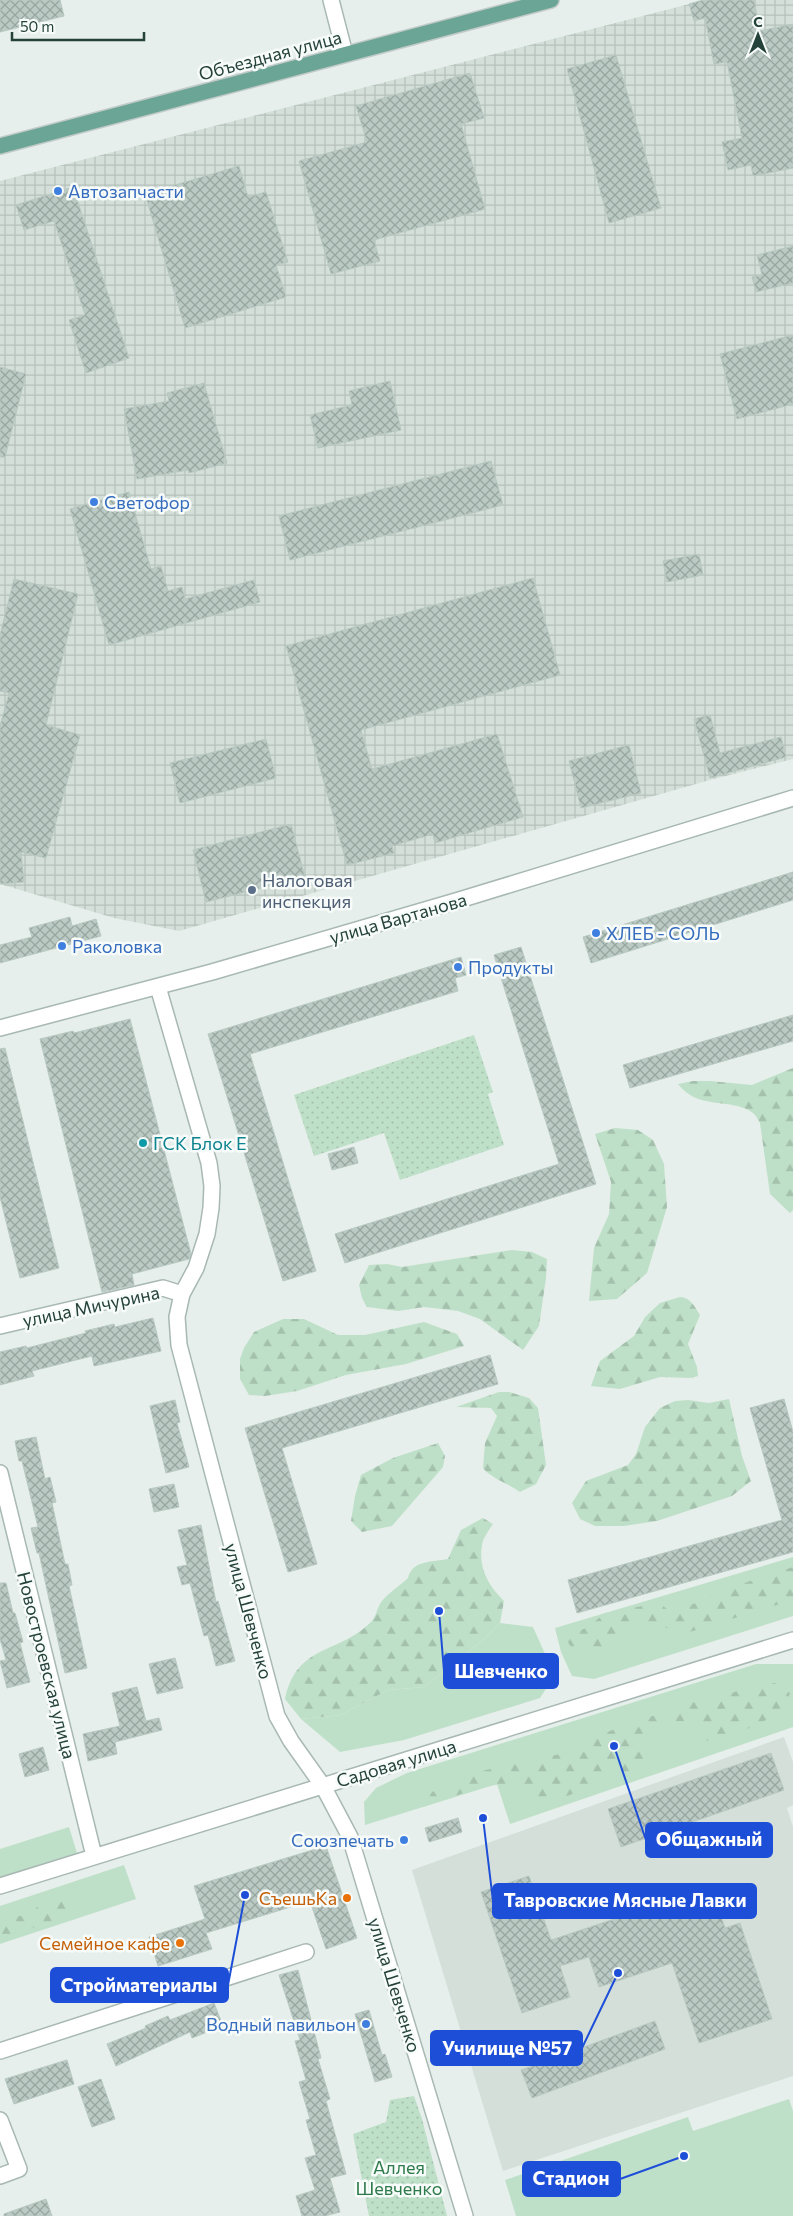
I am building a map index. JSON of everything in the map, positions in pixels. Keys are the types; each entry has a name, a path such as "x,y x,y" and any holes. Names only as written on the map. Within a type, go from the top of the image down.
{"main road":[{"name":"Объездная улица","path":"0,146 550,0"}],"street":[{"path":"332,0 345,54"},
{"name":"улица Вартанова","path":"0,1028 158,987 456,901 793,798"},
{"name":"улица Шевченко","path":"158,987 209,1163 212,1186 207,1234 196,1268 182,1294 177,1317 179,1345 277,1716 291,1741 323,1786 350,1836 465,2216"},
{"name":"улица Мичурина","path":"0,1326 163,1288 182,1294"},
{"name":"Новостроевская улица","path":"0,1473 94,1856"},
{"name":"Садовая улица","path":"0,1886 793,1640"},
{"path":"0,2052 306,1952"},
{"path":"0,2120 19,2169 0,2176"}],"shaded area":[{"path":"705,0 793,0 793,759 710,780 179,931 114,918 0,884 0,181"},
{"path":"784,1737 793,1762 793,1805 787,1808 793,1827 793,2076 503,2171 412,1870"}],"green space":[{"path":"474,1035 493,1092 488,1094 504,1145 400,1180 384,1133 314,1156 294,1095"},
{"path":"793,1068 793,1210 790,1213 770,1194 760,1123 755,1115 745,1108 695,1098 678,1084 693,1081 710,1081 752,1085"},
{"path":"615,1128 638,1130 653,1140 664,1164 667,1207 647,1273 617,1299 589,1301 594,1248 609,1214 611,1182 595,1134"},
{"path":"512,1250 532,1252 547,1259 539,1326 523,1350 480,1319 458,1311 424,1307 398,1311 367,1307 362,1298 359,1285 369,1265 387,1264 402,1267"},
{"path":"684,1297 689,1301 700,1315 688,1344 697,1367 698,1376 691,1378 660,1377 620,1389 591,1386 600,1361 634,1336 645,1317 660,1303"},
{"path":"283,1319 304,1319 338,1335 365,1335 424,1322 457,1334 464,1346 406,1364 346,1375 297,1391 265,1396 249,1395 240,1379 240,1359 244,1348 254,1332"},
{"path":"499,1392 509,1392 529,1398 538,1408 546,1465 536,1484 520,1492 491,1475 483,1468 485,1443 497,1416 491,1408 456,1407"},
{"path":"729,1399 742,1456 751,1481 732,1496 657,1521 624,1526 595,1526 580,1519 572,1503 586,1481 628,1465 636,1454 645,1427 660,1408 675,1401 688,1400 709,1403"},
{"path":"438,1443 445,1456 443,1467 392,1526 362,1532 351,1521 361,1475 393,1458"},
{"path":"483,1518 493,1524 486,1534 481,1554 483,1569 489,1583 504,1601 500,1623 488,1636 424,1687 388,1690 341,1715 301,1719 285,1699 291,1681 299,1668 309,1659 359,1632 372,1621 383,1600 408,1578 414,1568 424,1563 448,1559 461,1530"},
{"path":"793,1557 793,1616 594,1679 572,1676 561,1652 555,1628"},
{"path":"793,1567 793,1600 683,1634 650,1622 640,1622 624,1628 620,1643 605,1649 589,1652 575,1649 570,1645 566,1637 588,1627 605,1613 659,1603 671,1612 726,1589"},
{"path":"500,1623 533,1627 546,1656 551,1681 540,1698 404,1740 340,1752 301,1719 341,1715 388,1690 424,1687 488,1636"},
{"path":"756,1664 793,1664 793,1727 510,1824 497,1784 365,1825 364,1802 376,1788 407,1773"},
{"path":"775,1683 790,1693 782,1716 762,1722 725,1739 710,1741 702,1740 695,1723 672,1721 658,1724 646,1731 640,1738 649,1757 639,1769 597,1780 570,1795 551,1799 540,1805 535,1802 526,1786 502,1784 488,1786 423,1807 432,1792 477,1772 574,1751 610,1731 689,1703 720,1698 754,1684"},
{"path":"69,1827 77,1853 0,1877 0,1849"},
{"path":"124,1865 136,1899 0,1944 0,1906"},
{"path":"71,1897 79,1900 77,1912 0,1940 0,1916 33,1914 35,1909 43,1902"},
{"name":"Аллея Шевченко","path":"414,2096 422,2119 447,2216 369,2216 353,2134 386,2122 390,2100"},
{"path":"789,2099 793,2111 793,2216 516,2216 505,2180 688,2117 693,2131"}],"building":[{"path":"0,0 60,0 64,16 0,32"},
{"path":"703,0 754,0 760,31 793,24 793,168 753,176 751,165 728,170 722,142 742,138 727,62 714,64 705,18 694,21 689,4"},
{"path":"616,55 661,208 609,223 567,69"},
{"path":"470,73 484,118 461,124 485,209 374,240 380,261 331,274 299,161 367,142 356,106"},
{"path":"239,166 248,197 266,192 288,262 276,265 286,297 185,328 145,194"},
{"path":"73,187 129,358 86,373 69,320 85,315 54,221 24,230 16,205"},
{"path":"793,246 793,283 756,292 752,277 762,275 757,255"},
{"path":"793,335 793,404 737,419 720,354"},
{"path":"0,367 26,374 5,457 0,457"},
{"path":"390,381 401,430 318,448 310,415 352,405 349,391"},
{"path":"204,383 227,463 189,473 188,470 137,479 124,409 169,401 167,393"},
{"path":"491,461 503,505 290,560 279,516"},
{"path":"129,492 151,569 161,566 168,591 182,587 185,599 254,580 260,602 109,645 70,509"},
{"path":"699,554 703,575 667,582 663,561"},
{"path":"533,578 560,675 361,730 372,769 497,734 523,817 435,843 433,834 392,846 394,853 347,865 286,646"},
{"path":"14,579 78,594 46,725 80,735 46,858 21,852 24,882 0,884 0,726 9,693 0,691 0,635"},
{"path":"710,715 720,753 781,737 786,757 710,778 694,719"},
{"path":"266,739 276,778 180,803 170,763"},
{"path":"629,745 641,793 581,808 569,761"},
{"path":"291,824 305,877 206,902 193,850"},
{"path":"793,872 793,900 591,963 583,937"},
{"path":"70,917 72,926 96,919 101,936 0,963 0,945 32,937 29,928"},
{"path":"521,947 596,1184 345,1263 335,1234 559,1164 494,955"},
{"path":"461,957 466,975 455,978 458,991 250,1054 316,1271 283,1281 208,1034"},
{"path":"793,1015 793,1041 630,1088 623,1065"},
{"path":"130,1019 191,1254 189,1259 132,1274 134,1285 102,1292 40,1039 73,1031 74,1033"},
{"path":"5,1048 59,1268 20,1278 0,1197 0,1049"},
{"path":"354,1147 358,1163 332,1170 328,1154"},
{"path":"153,1318 161,1351 94,1366 92,1356 32,1371 34,1376 0,1385 0,1352 26,1346 27,1348 114,1324 115,1327"},
{"path":"490,1355 498,1384 282,1448 317,1564 288,1572 245,1428"},
{"path":"784,1399 793,1432 793,1552 577,1613 568,1580 782,1520 750,1408"},
{"path":"175,1400 180,1422 177,1423 189,1467 166,1473 150,1406"},
{"path":"36,1437 45,1479 50,1477 56,1502 52,1503 65,1564 68,1564 72,1585 69,1586 87,1668 65,1673 39,1553 37,1553 31,1528 38,1527 22,1461 19,1461 15,1441"},
{"path":"174,1484 179,1507 154,1512 149,1489"},
{"path":"201,1525 216,1602 218,1601 235,1661 216,1666 208,1635 204,1636 190,1583 182,1585 177,1567 187,1565 178,1530"},
{"path":"0,1583 6,1583 13,1613 15,1613 23,1642 20,1643 30,1682 7,1688 0,1661 6,1660 0,1639"},
{"path":"175,1658 183,1688 157,1694 149,1664"},
{"path":"137,1687 146,1721 159,1718 162,1730 115,1742 117,1754 88,1761 83,1734 120,1726 112,1693"},
{"path":"43,1747 49,1770 25,1777 19,1754"},
{"path":"771,1753 784,1790 621,1847 608,1809"},
{"path":"458,1818 462,1832 429,1842 425,1828"},
{"path":"326,1846 357,1938 326,1949 310,1901 206,1933 212,1949 158,1966 149,1937 205,1919 194,1886"},
{"path":"529,1876 551,1940 711,1887 725,1928 740,1923 772,2019 699,2043 672,1963 599,1987 589,1957 560,1966 570,1997 522,2013 481,1892"},
{"path":"298,1970 321,2058 318,2059 330,2099 326,2101 346,2174 330,2178 340,2212 325,2216 302,2216 296,2196 315,2190 305,2158 316,2155 306,2120 310,2119 299,2082 306,2080 295,2041 300,2040 279,1975"},
{"path":"214,2003 223,2026 192,2038 190,2032 116,2066 107,2044 146,2028 145,2026 168,2016 170,2020"},
{"path":"369,2010 382,2055 385,2054 392,2077 375,2082 355,2014"},
{"path":"655,2021 665,2049 532,2098 521,2070"},
{"path":"67,2060 74,2084 14,2104 5,2079"},
{"path":"101,2079 115,2119 92,2127 78,2087"},
{"path":"46,2199 52,2216 4,2216 4,2214"}],"place":[{"name":"Автозапчасти","path":"58,191"},
{"name":"Светофор","path":"94,502"},
{"name":"Налоговая инспекция","path":"252,890"},
{"name":"ХЛЕБ - СОЛЬ","path":"596,933"},
{"name":"Раколовка","path":"62,946"},
{"name":"Продукты","path":"458,967"},
{"name":"ГСК Блок Е","path":"143,1143"},
{"name":"Шевченко","path":"439,1611"},
{"name":"Общажный","path":"614,1746"},
{"name":"Тавровские Мясные Лавки","path":"483,1818"},
{"name":"Союзпечать","path":"404,1840"},
{"name":"Стройматериалы","path":"245,1895"},
{"name":"СъешьКа","path":"347,1898"},
{"name":"Семейное кафе","path":"180,1943"},
{"name":"Училище №57","path":"618,1973"},
{"name":"Водный павильон","path":"366,2024"},
{"name":"Стадион","path":"684,2156"}]}
